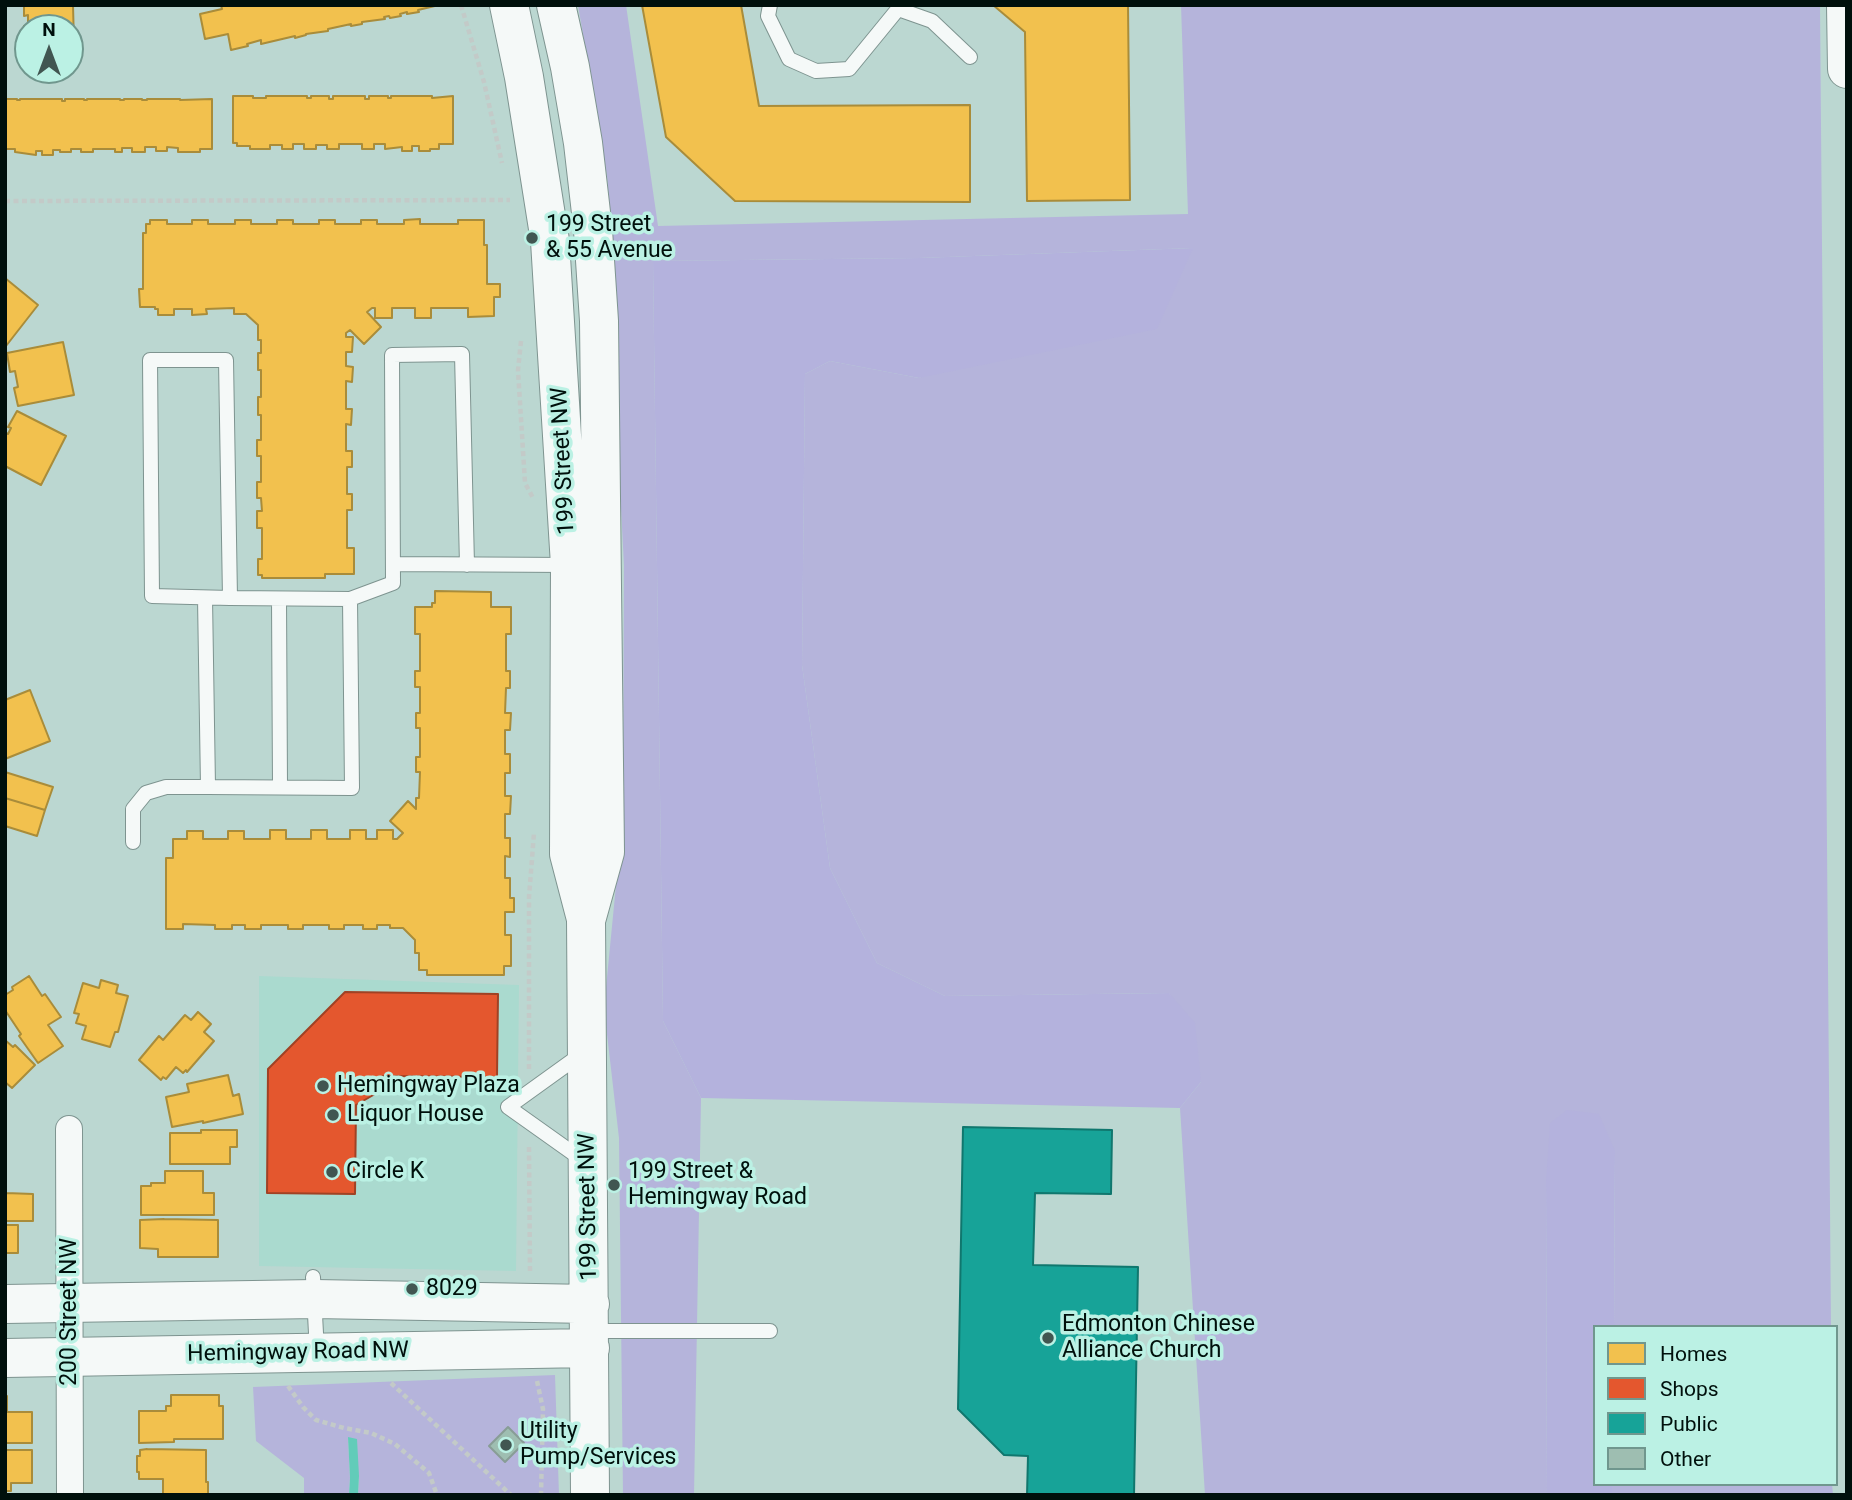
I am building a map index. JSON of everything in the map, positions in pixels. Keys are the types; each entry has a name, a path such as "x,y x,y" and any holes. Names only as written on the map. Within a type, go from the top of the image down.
{"main road":[{"name":"199 Street NW","path":"509,5 524,77 550,241 587,566 605,852 586,919 590,1495"},
{"name":"199 Street NW","path":"556,5 583,143 593,230 599,321 587,566"},
{"path":"1846,5 1847,69"},
{"path":"5,1304 314,1288 537,1302 590,1328"},
{"name":"Hemingway Road NW","path":"5,1358 537,1349 590,1328"}],"street":[{"name":"200 Street NW","path":"69,1129 70,1495"}],"lane":[{"path":"770,5 768,16 789,59 816,71 849,69 897,7 932,22 970,57"},
{"path":"230,598 226,360 150,360 152,596 205,597 230,598 279,599 350,599 393,583 392,355 462,354 467,565"},
{"path":"393,564 587,566"},
{"path":"205,597 208,787"},
{"path":"279,599 280,788"},
{"path":"133,842 133,809 146,793 166,787 352,788 350,599"},
{"path":"587,1050 508,1107 588,1164"},
{"path":"299,1353 314,1288"},
{"path":"590,1328 771,1331"}],"path":[{"path":"461,5 484,82 504,173"},
{"path":"5,201 510,200 512,211"},
{"path":"522,338 518,370 525,483 537,506"},
{"path":"529,1091 529,897 534,831"},
{"path":"529,1123 530,1279 537,1302"},
{"path":"537,1349 536,1377 543,1409 541,1495"},
{"path":"299,1353 288,1386 303,1407 316,1420 371,1433 396,1444 429,1473 438,1495"},
{"path":"388,1380 512,1495"}],"shaded area":[{"path":"578,5 626,5 658,226 1188,214 1181,5 1820,5 1831,1325 1614,1325 1615,1151 1546,1182 1547,1495 1205,1495 1180,1108 1201,1082 1169,993 945,996 877,963 830,868 802,665 805,374 830,361 919,378 1193,248 919,258 653,261 663,1021 701,1098 694,1495 623,1495 619,1138 604,1008 623,814 624,565 614,376 614,259 607,176"},
{"path":"1193,248 1157,329 919,378 830,361 805,374 802,665 830,868 877,963 945,996 1169,993 1195,1023 1201,1082 1180,1108 701,1098 663,1021 653,261 919,258"},
{"name":"Hemingway Plaza","path":"259,976 519,985 516,1271 259,1266"},
{"path":"1567,1110 1599,1114 1615,1151 1614,1325 1593,1325 1593,1486 1612,1486 1612,1495 1547,1495 1546,1182 1550,1123"},
{"path":"555,1375 559,1495 358,1495 359,1476 348,1437 349,1495 304,1495 304,1478 256,1441 253,1387"},
{"path":"348,1437 357,1439 358,1495 349,1495"},
{"path":"1612,1486 1832,1486 1833,1495 1612,1495"}],"building: Homes":[{"path":"24,5 73,5 73,14 24,14"},
{"path":"221,5 439,5 418,10 419,12 407,12 400,14 401,16 384,17 385,19 351,24 295,38 261,44 261,40 231,50 228,34 205,39 200,14 222,9"},
{"path":"642,5 741,5 759,106 970,105 970,202 735,201 666,137"},
{"path":"993,5 1128,5 1130,200 1027,201 1025,32"},
{"path":"233,96 329,96 329,99 333,99 333,96 365,96 365,99 369,99 369,96 453,96 453,144 439,144 439,149 430,151 419,151 419,146 412,146 412,151 402,151 402,147 385,149 385,144 374,144 374,149 362,149 362,144 339,144 339,149 316,145 316,149 304,149 304,144 293,144 293,149 270,145 270,149 250,149 250,146 237,146 237,143 233,143"},
{"path":"5,99 212,99 212,149 178,152 178,148 167,147 167,151 156,151 156,147 145,147 145,152 132,152 132,148 122,148 122,152 115,152 115,149 93,149 93,152 81,152 81,149 71,149 71,152 53,150 53,155 42,155 42,151 36,151 36,155 15,152 15,149 5,149"},
{"path":"420,219 420,224 458,224 458,220 484,220 487,284 500,284 500,297 494,297 494,316 468,317 468,308 431,308 431,318 415,318 415,308 392,308 392,318 375,318 375,308 372,308 367,312 381,327 364,344 350,330 346,333 346,337 353,337 352,352 346,352 346,366 353,367 352,382 346,381 346,409 352,409 351,425 346,424 346,451 352,451 352,467 347,467 347,494 352,494 352,510 347,510 347,548 354,548 354,574 325,574 325,578 262,578 262,575 258,575 258,559 262,559 262,528 257,528 257,511 262,511 261,498 257,498 257,482 261,482 261,456 257,456 257,440 261,440 258,397 261,397 261,370 258,370 258,353 261,353 261,340 258,340 258,325 246,314 234,314 234,308 206,309 207,314 192,315 192,309 174,309 174,315 158,315 158,309 155,307 140,307 139,289 143,289 143,233 146,233 146,224 150,224 150,220 167,220 167,224 192,224 192,220 208,220 208,224 235,224 235,220 251,220 251,224 277,224 277,220 293,220 293,224 319,224 319,220 335,220 335,224 361,224 361,220 377,220 377,224 404,224 404,220"},
{"path":"5,278 38,305 6,346 5,346"},
{"path":"63,342 74,395 18,406 14,388 18,387 15,371 10,372 7,353"},
{"path":"17,411 66,436 41,485 5,466 5,433 8,434 11,428 8,427"},
{"path":"435,591 491,592 491,607 511,607 511,634 506,634 506,671 510,671 510,688 506,688 505,713 511,713 510,730 505,730 505,754 510,754 510,773 505,773 505,796 511,796 510,814 505,814 505,838 510,838 510,857 505,856 505,878 510,878 510,898 514,898 514,912 505,912 505,935 511,935 511,966 504,966 504,975 427,975 427,970 419,970 419,953 415,953 415,940 403,928 390,928 390,925 377,925 377,929 363,929 363,925 344,925 344,929 329,929 329,925 303,925 303,929 288,929 288,925 261,925 261,929 245,929 245,925 232,925 232,929 215,929 215,925 183,924 183,929 166,929 166,858 173,858 173,839 187,839 187,831 203,831 203,839 228,839 228,831 244,831 244,839 270,839 270,830 286,830 286,839 311,839 311,830 327,830 327,839 350,839 350,830 366,830 366,839 377,839 377,830 393,830 393,839 403,833 390,821 408,801 416,809 416,798 419,798 420,772 416,772 416,757 420,757 420,728 416,728 416,713 420,713 420,687 415,687 415,671 420,671 420,634 415,634 415,607 432,607 432,603 435,603"},
{"path":"30,690 50,741 5,759 5,700"},
{"path":"5,772 53,787 45,810 5,798"},
{"path":"5,798 45,810 37,836 5,826"},
{"path":"29,976 61,1017 48,1025 63,1046 38,1063 5,1010 5,995"},
{"path":"101,980 118,985 116,993 128,996 118,1032 115,1032 110,1047 82,1039 86,1026 76,1023 79,1014 74,1013 83,983 99,988"},
{"path":"198,1012 211,1024 204,1032 214,1041 187,1072 186,1070 183,1073 176,1067 166,1079 163,1077 161,1080 139,1060 159,1036 163,1040 185,1015 191,1020"},
{"path":"5,1040 13,1047 15,1045 35,1065 12,1088 5,1082"},
{"path":"228,1075 233,1096 239,1094 243,1114 172,1127 166,1097 189,1092 187,1084"},
{"path":"201,1130 237,1130 237,1147 230,1147 230,1164 170,1164 170,1133 201,1133"},
{"path":"165,1171 203,1171 203,1193 214,1193 214,1215 141,1215 141,1186 165,1183"},
{"path":"5,1185 6,1193 33,1194 33,1221 5,1221"},
{"path":"140,1220 218,1220 218,1257 158,1257 158,1249 140,1248"},
{"path":"5,1225 18,1225 18,1253 5,1253"},
{"path":"171,1395 219,1395 219,1406 223,1406 223,1439 174,1439 174,1442 139,1443 139,1411 166,1411 166,1406 171,1406"},
{"path":"5,1396 7,1412 32,1412 32,1443 5,1443"},
{"path":"5,1450 32,1450 32,1483 11,1483 11,1491 5,1491"},
{"path":"140,1450 206,1450 208,1495 163,1495 163,1479 139,1479 137,1456 140,1456"}],"building: Shops":[{"name":"Hemingway Plaza","path":"345,992 498,994 497,1077 383,1076 375,1094 356,1105 355,1194 267,1193 268,1069"}],"building: Public":[{"name":"Edmonton Chinese Alliance Church","path":"963,1127 1112,1130 1111,1194 1035,1193 1033,1265 1138,1267 1134,1495 1027,1495 1028,1456 1004,1455 958,1409"}],"building: Other":[{"name":"Utility Pump/Services","path":"508,1427 524,1443 505,1462 489,1446"}],"place":[{"name":"199 Street & 55 Avenue","path":"532,238"},
{"name":"Hemingway Plaza","path":"323,1086"},
{"name":"Liquor House","path":"333,1115"},
{"name":"Circle K","path":"332,1172"},
{"name":"199 Street & Hemingway Road","path":"614,1185"},
{"name":"8029","path":"412,1289"},
{"name":"Edmonton Chinese Alliance Church","path":"1048,1338"},
{"name":"Utility Pump/Services","path":"506,1445"}]}
